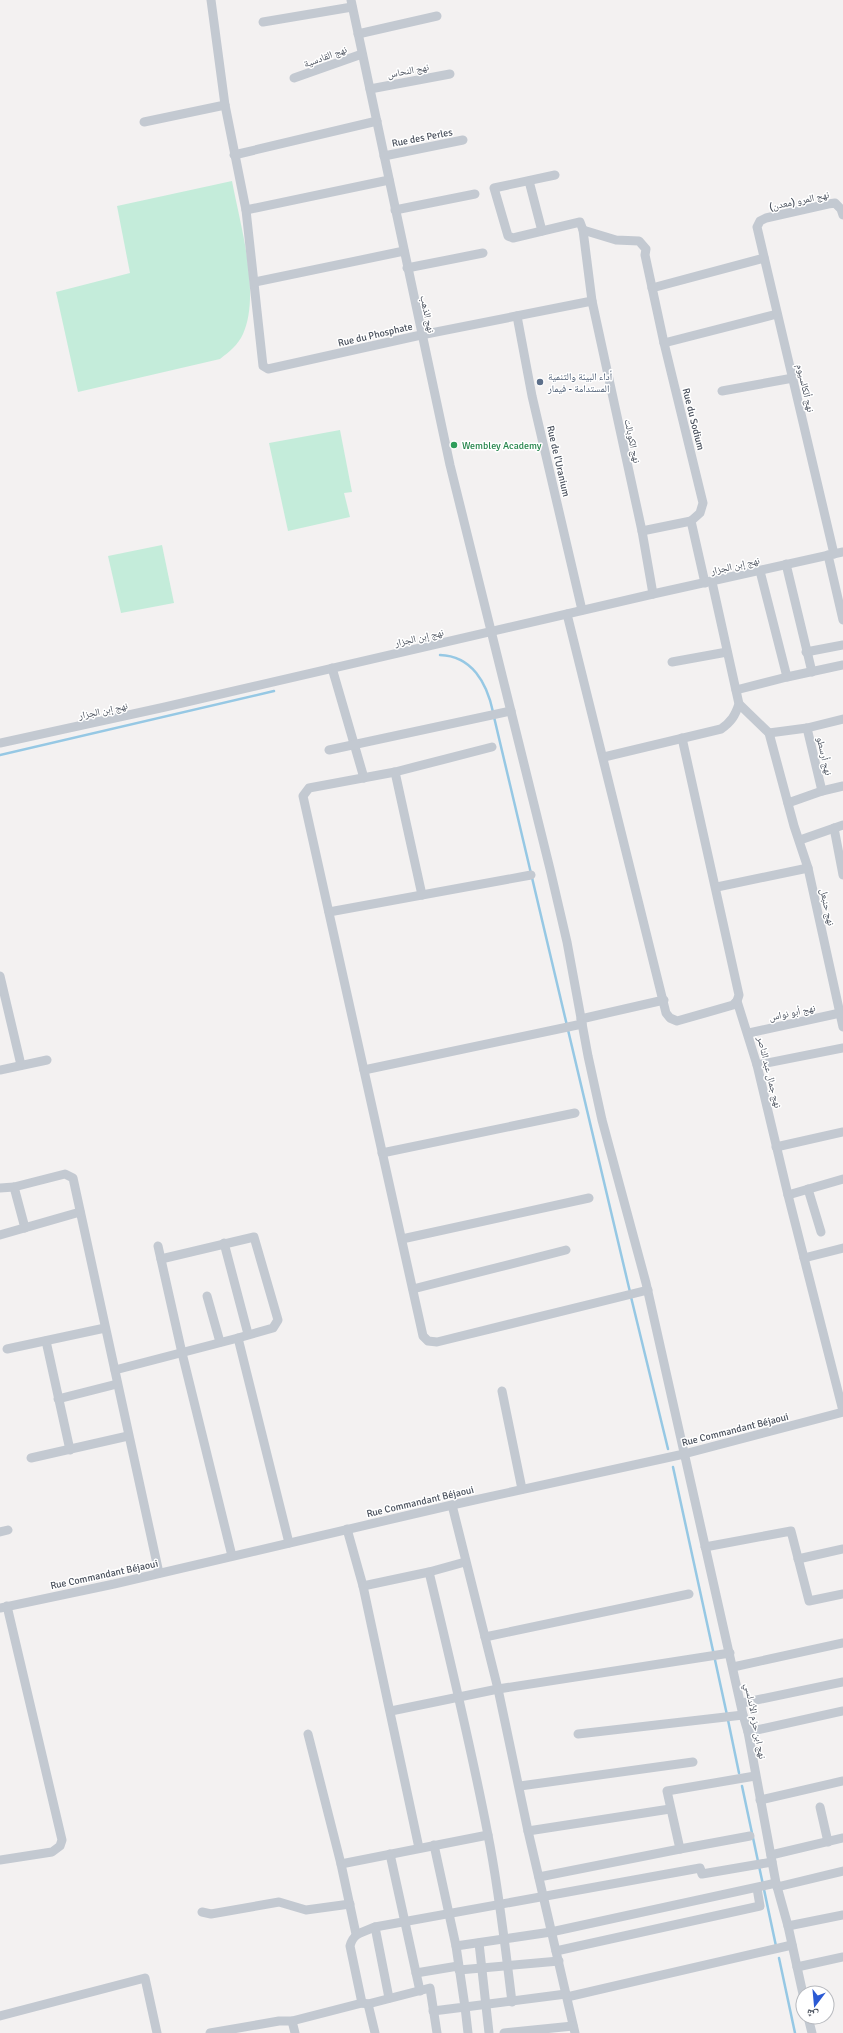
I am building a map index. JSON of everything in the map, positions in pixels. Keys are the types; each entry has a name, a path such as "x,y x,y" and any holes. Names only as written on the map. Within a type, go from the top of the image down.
{"street":[{"path":"211,0 225,105 246,210 255,282 404,250"},
{"path":"263,22 351,3"},
{"name":"نهج الذهب","path":"351,3 450,466 567,942 582,1021"},
{"path":"358,34 437,16"},
{"name":"نهج القادسية","path":"294,78 362,54"},
{"name":"نهج النحاس","path":"370,89 450,74"},
{"path":"144,122 225,105"},
{"path":"234,155 377,121"},
{"name":"Rue des Perles","path":"384,156 463,140"},
{"path":"555,175 494,188 510,238 578,222 581,224 583,230"},
{"path":"246,210 389,180"},
{"path":"529,180 542,231"},
{"path":"395,210 475,194"},
{"name":"نهج المرو (معدن)","path":"757,227 760,221 766,218 828,204 835,203 841,209 843,214"},
{"name":"نهج ألكالسيوم","path":"757,227 793,378 831,555 843,620"},
{"name":"Rue du Sodium","path":"583,230 616,240 639,241 646,249 645,255 664,343 703,503 700,513 691,521"},
{"name":"نهج الكوبالت","path":"583,230 588,302 642,531 653,594"},
{"path":"407,268 483,253"},
{"path":"652,288 764,258"},
{"name":"Rue du Phosphate","path":"255,282 262,364 266,368 421,335 588,302"},
{"path":"664,343 777,314"},
{"name":"Rue de l'Uranium","path":"517,316 532,396 582,610"},
{"path":"722,391 793,378"},
{"path":"642,531 691,521 709,582 739,704 769,733 807,728 843,719"},
{"name":"نهج إبن الجزار","path":"0,743 843,552"},
{"path":"786,564 812,672"},
{"path":"760,571 787,677"},
{"path":"567,614 597,736 604,757 666,1013 670,1018 677,1021 733,1005 737,1001"},
{"path":"806,652 843,645"},
{"path":"672,662 727,652"},
{"path":"736,690 843,665"},
{"path":"332,668 364,778"},
{"path":"604,757 721,730 731,722 739,704"},
{"path":"329,750 511,711"},
{"name":"نهج أرسطو","path":"807,728 822,792 843,786"},
{"name":"نهج حنبعل","path":"769,733 794,826 800,840 808,868 843,1027"},
{"name":"نهج جمال عبد الناصر","path":"682,738 739,995 737,1001 749,1033 776,1148 843,1412"},
{"path":"492,747 395,772 309,788 303,796 423,1336 428,1341 437,1342 648,1290"},
{"path":"395,772 422,895"},
{"path":"788,803 822,792"},
{"path":"800,840 843,825"},
{"path":"834,828 843,875"},
{"path":"716,887 808,868"},
{"path":"329,912 531,876"},
{"path":"0,976 21,1065"},
{"path":"364,1070 567,1027 582,1021 664,1000"},
{"name":"نهج أبو نواس","path":"749,1033 840,1013"},
{"name":"نهج ابن حزم الأندلسي","path":"582,1021 602,1120 648,1290 684,1454 742,1703 743,1715 748,1732 771,1858 768,1886 788,1926 801,1985"},
{"path":"757,1065 843,1048"},
{"path":"0,1070 47,1060"},
{"path":"382,1153 575,1113"},
{"path":"776,1148 843,1132"},
{"path":"0,1188 14,1188 64,1174 70,1175 73,1178 159,1573"},
{"path":"788,1194 843,1179"},
{"path":"14,1188 25,1228"},
{"path":"808,1189 821,1232"},
{"path":"402,1239 589,1198"},
{"path":"0,1235 80,1212"},
{"path":"115,1370 273,1328 278,1320 254,1237 161,1259"},
{"path":"224,1243 248,1334"},
{"path":"158,1246 182,1353 232,1556"},
{"path":"804,1258 843,1248"},
{"path":"413,1289 566,1250"},
{"path":"206,1296 220,1342"},
{"path":"7,1349 105,1328"},
{"path":"238,1338 289,1543"},
{"path":"46,1341 70,1450"},
{"path":"58,1399 117,1384"},
{"path":"502,1392 522,1489"},
{"name":"Rue Commandant Béjaoui","path":"3,1607 159,1573 522,1489 684,1454 843,1412"},
{"path":"31,1458 128,1436"},
{"path":"452,1505 465,1562 498,1689 520,1786 528,1831 574,2030 504,2033"},
{"path":"347,1529 363,1586 391,1711 419,1848"},
{"path":"706,1547 791,1531 809,1601 843,1594"},
{"path":"798,1559 843,1549"},
{"path":"363,1586 428,1572 465,1562"},
{"path":"428,1572 459,1698 488,1836 500,1905 512,2002"},
{"path":"485,1637 689,1594"},
{"path":"0,1860 52,1852 60,1846 62,1840 3,1607"},
{"path":"733,1667 843,1643"},
{"path":"391,1711 498,1689 730,1653"},
{"path":"742,1703 843,1682"},
{"path":"748,1732 843,1711"},
{"path":"578,1734 743,1715"},
{"path":"308,1734 341,1864 356,1934"},
{"path":"520,1786 693,1762"},
{"path":"680,1849 666,1791 755,1776"},
{"path":"760,1800 843,1781"},
{"path":"820,1808 828,1842"},
{"path":"528,1831 670,1809"},
{"path":"341,1864 434,1845 488,1836"},
{"path":"539,1877 750,1836"},
{"path":"375,2033 365,2003 350,1946 352,1938 356,1934 375,1928 700,1868 702,1874 758,1864 771,1858 843,1838"},
{"path":"434,1845 448,1915 456,1946 468,2033"},
{"path":"390,1854 420,1990"},
{"path":"456,1946 551,1932 843,1871"},
{"path":"556,1950 760,1906 768,1886"},
{"path":"202,1912 211,1914 279,1902 306,1910 350,1904"},
{"path":"788,1926 843,1915"},
{"path":"375,1928 389,1998"},
{"path":"479,1943 489,2033"},
{"path":"433,2011 566,1996 792,1945"},
{"path":"797,1967 843,1957"},
{"path":"416,1973 459,1968 482,1968 559,1961"},
{"path":"0,2016 145,1978 157,2033"},
{"path":"210,2033 279,2021 292,2021 430,1988 437,2033"},
{"path":"292,2021 295,2033"}],"green space":[{"path":"232,181 244,238 250,279 248,318 239,342 220,359 78,392 56,292 130,273 117,206"},
{"path":"340,430 352,492 344,493 350,517 288,531 269,443"},
{"path":"162,545 174,603 121,613 108,556"}],"waterway":[{"path":"440,655 461,660 476,673 487,691 493,712"},
{"path":"0,755 274,691"},
{"path":"494,717 630,1292"},
{"path":"631,1297 668,1449"},
{"path":"673,1467 727,1715"},
{"path":"728,1720 739,1773"},
{"path":"742,1786 776,1946"},
{"path":"779,1958 795,2033"}],"place":[{"name":"أداء البيئة والتنمية المستدامة - فيمار","path":"540,382"},
{"name":"Wembley Academy","path":"454,445"}]}
